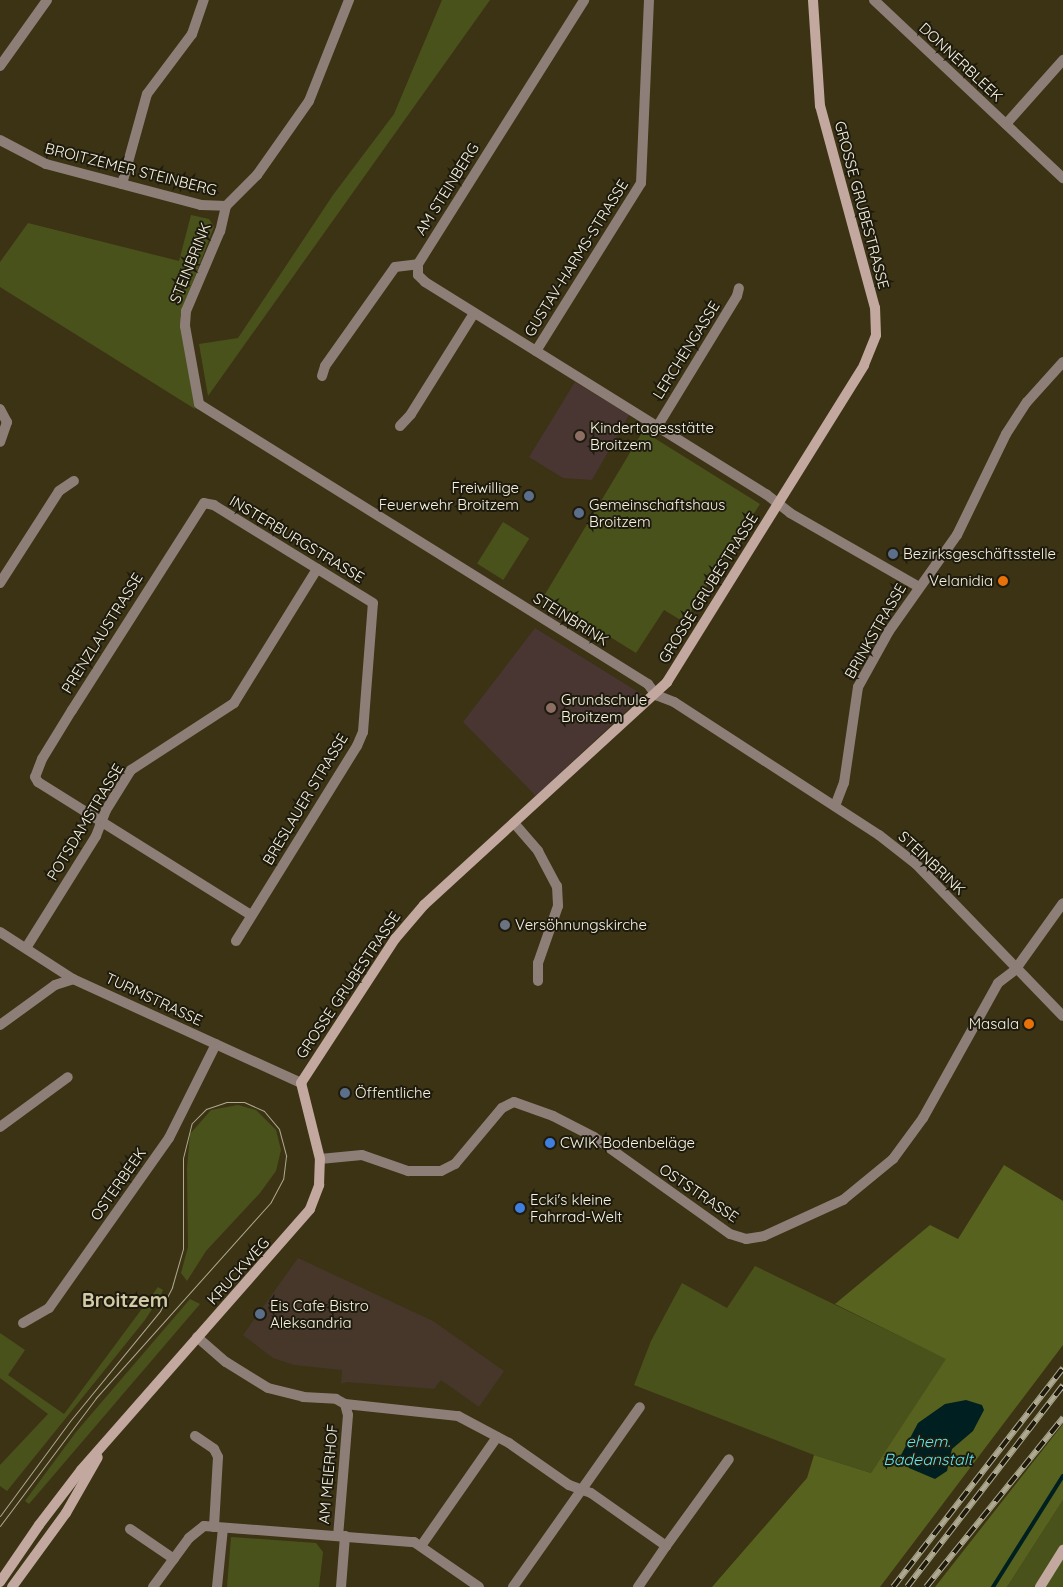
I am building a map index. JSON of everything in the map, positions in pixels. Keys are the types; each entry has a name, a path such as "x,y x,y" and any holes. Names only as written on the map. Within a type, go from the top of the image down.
{"street":[{"path":"0,66 47,0"},
{"path":"122,184 146,94 192,34 204,0"},
{"name":"BROITZEMER STEINBERG","path":"0,140 29,158 201,205 226,206 257,175 309,101 349,0"},
{"name":"AM STEINBERG","path":"418,264 584,0"},
{"name":"GUSTAV-HARMS-STRASSE","path":"536,351 640,183 648,0"},
{"name":"GROSSE GRUBESTRASSE","path":"301,1083 404,927 514,823 656,695 680,662 857,380 876,335 870,286 820,106 813,0"},
{"name":"DONNERBLEEK","path":"874,0 1063,178"},
{"name":"DONNERBLEEK","path":"1006,124 1063,60"},
{"name":"STEINBRINK","path":"226,206 220,231 186,311 185,326 199,404 648,684 656,695 674,702 835,806 916,864 1015,970 1063,1016"},
{"path":"322,376 325,366 395,267 418,264 418,274 425,282 779,503 790,513 919,586"},
{"name":"LERCHENGASSE","path":"657,427 737,296 739,288"},
{"path":"400,426 411,414 474,313"},
{"name":"BRINKSTRASSE","path":"835,806 844,783 858,687 919,586 958,535 1017,418 1063,362"},
{"path":"0,409 7,422 0,442"},
{"path":"0,583 59,491 74,482"},
{"name":"INSTERBURGSTRASSE","path":"204,502 214,505 373,603"},
{"name":"PRENZLAUSTRASSE","path":"101,822 38,782 35,777 42,759 204,502"},
{"name":"POTSDAMSTRASSE","path":"26,948 131,770 234,703 317,569"},
{"name":"BRESLAUER STRASSE","path":"236,940 360,739 373,603"},
{"path":"101,822 251,915"},
{"path":"514,823 538,851 557,886 558,906 554,926 538,963 538,981"},
{"name":"OSTSTRASSE","path":"320,1159 362,1155 408,1171 441,1172 455,1164 502,1108 514,1102 553,1116 587,1133 730,1234 754,1239 806,1219 843,1200 893,1158 923,1118 998,983 1015,970 1063,903"},
{"name":"TURMSTRASSE","path":"0,932 73,979 301,1083"},
{"path":"0,1025 55,985 73,979"},
{"name":"OSTERBEEK","path":"23,1323 49,1308 169,1138 216,1044"},
{"path":"0,1127 68,1077"},
{"name":"KRUCKWEG","path":"0,1582 49,1512 197,1338 305,1218 317,1194 320,1159 301,1083"},
{"name":"AM MEIERHOF","path":"197,1338 226,1362 268,1388 303,1397 341,1400 345,1404 348,1415 338,1536 345,1536 341,1587"},
{"path":"345,1404 448,1413 468,1420 580,1490 592,1493 666,1546"},
{"path":"513,1587 640,1406"},
{"path":"195,1436 214,1450 218,1457 219,1527 217,1587"},
{"path":"421,1546 497,1437"},
{"name":"KRUCKWEG","path":"12,1587 66,1513 101,1452"},
{"path":"638,1587 729,1458"},
{"path":"153,1587 188,1538 204,1526 414,1542 479,1587"},
{"path":"130,1529 174,1559"},
{"path":"1040,1587 1063,1550"}],"shaded area":[{"name":"Kindertagesstätte Broitzem","path":"575,382 629,415 592,480 563,478 529,457"},
{"name":"Grundschule Broitzem","path":"535,628 643,695 536,796 463,722"},
{"path":"298,1258 433,1321 504,1371 479,1407 441,1380 434,1389 347,1382 341,1384 342,1370 294,1365 273,1358 243,1335"}],"green space":[{"path":"442,0 490,0 208,396 199,344 238,338 333,195 394,114"},
{"path":"191,215 209,219 214,227 180,315 195,409 0,287 0,262 28,223 179,261"},
{"path":"643,431 760,504 684,622 664,610 636,653 544,596"},
{"path":"503,522 529,538 503,580 477,564"},
{"path":"238,1105 256,1110 276,1130 281,1150 276,1171 260,1193 206,1251 187,1281 181,1273 188,1247 187,1168 190,1134 211,1110"},
{"path":"1004,1165 1063,1201 1063,1345 880,1587 712,1587 807,1478 814,1455 871,1473 946,1359 835,1304 930,1225 958,1239"},
{"path":"755,1266 947,1359 871,1473 814,1455 634,1385 651,1341 682,1283 727,1308"},
{"path":"158,1287 163,1290 145,1320 7,1491 0,1486 0,1465 48,1414 0,1378 0,1333 25,1350 8,1375 64,1414"},
{"path":"190,1299 200,1304 29,1504 25,1501 76,1432"},
{"path":"1063,1424 1063,1500 1007,1587 935,1587"},
{"path":"1063,1500 1063,1587 1007,1587"},
{"path":"231,1537 316,1543 323,1552 319,1587 227,1587"}],"water":[{"name":"ehem. Badeanstalt","path":"966,1400 982,1405 984,1410 973,1431 952,1449 947,1471 935,1479 909,1468 901,1455 918,1423 945,1404"}],"waterway":[{"path":"993,1587 1063,1476"}],"tram line":[{"path":"0,1516 70,1421 160,1311 172,1287 183,1249 183,1158 192,1123 206,1109 226,1102 244,1102 264,1111 279,1129 286,1156 283,1179 271,1202 96,1398 0,1526"}],"railway":[{"path":"893,1587 1063,1368"},
{"path":"907,1587 1063,1385"},
{"path":"926,1587 1063,1418"}],"place":[{"name":"Kindertagesstätte Broitzem","path":"580,436"},
{"name":"Freiwillige Feuerwehr Broitzem","path":"529,496"},
{"name":"Gemeinschaftshaus Broitzem","path":"579,513"},
{"name":"Bezirksgeschäftsstelle","path":"893,554"},
{"name":"Velanidia","path":"1003,581"},
{"name":"Grundschule Broitzem","path":"551,708"},
{"name":"Versöhnungskirche","path":"505,925"},
{"name":"Masala","path":"1029,1024"},
{"name":"Öffentliche","path":"345,1093"},
{"name":"CWIK Bodenbeläge","path":"550,1143"},
{"name":"Ecki's kleine Fahrrad-Welt","path":"520,1208"},
{"name":"Eis Cafe Bistro Aleksandria","path":"260,1314"}],"district":[{"name":"Broitzem","path":"125,1299"}]}
